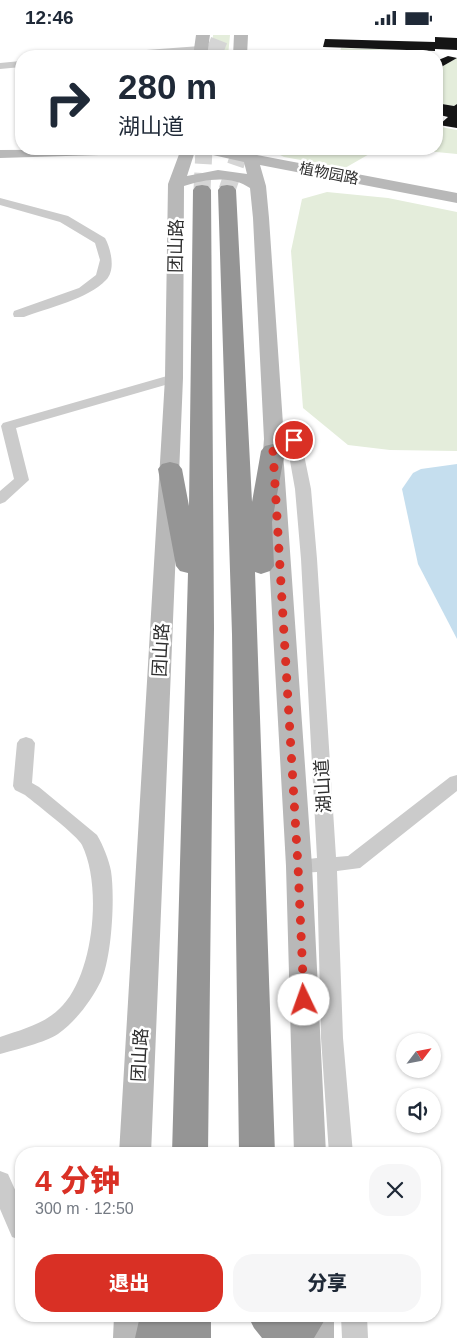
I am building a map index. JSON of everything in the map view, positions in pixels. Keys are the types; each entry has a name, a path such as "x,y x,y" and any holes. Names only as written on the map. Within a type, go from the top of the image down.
{"highway":[{"name":"团山路","path":"190,1147 201,628 195,176"},
{"path":"195,176 245,634 257,1147"},
{"path":"245,634 262,623 260,522 273,445"},
{"path":"170,469 201,628"},
{"path":"155,1338 159,1322"},
{"path":"191,1322 191,1338"},
{"path":"260,1322 260,1338"},
{"path":"273,1322 286,1338"},
{"path":"291,1338 303,1322"}],"main road":[{"path":"200,50 203,35"},
{"path":"240,50 241,35"},
{"path":"0,149 15,148"},
{"path":"0,154 15,153"},
{"path":"141,155 154,157 196,178 218,176 242,178 258,186"},
{"path":"247,155 258,186 298,866 310,1147"},
{"name":"植物园路","path":"255,155 281,164 457,198"},
{"name":"团山路","path":"134,1147 174,378 195,176"},
{"path":"130,1338 131,1322"},
{"path":"317,1322 317,1338"}],"street":[{"path":"0,66 15,65"},
{"path":"0,201 64,219 101,241 106,260 102,277 83,291 19,314"},
{"path":"0,499 22,480 4,424 174,378"},
{"name":"湖山道","path":"273,445 294,440 303,489 311,587 327,864 332,1039 340,1147"},
{"path":"0,1046 50,1029 71,1010 91,979 98,948 102,911 101,870 90,840 32,791 22,785 26,743"},
{"path":"298,866 353,863 457,781"},
{"path":"0,1181 15,1216"},
{"path":"354,1322 355,1338"}],"green space":[{"path":"213,35 230,35 229,50 212,50"},
{"path":"341,48 399,50 340,50"},
{"path":"457,58 457,104 454,106 443,104 443,66"},
{"path":"443,127 457,130 457,154 443,153"},
{"path":"280,155 368,155 345,168"},
{"path":"327,192 388,198 457,212 457,451 390,450 348,445 303,408 291,251 302,199"}],"water":[{"path":"457,464 457,639 418,564 402,489 413,473 421,469"}],"building":[{"path":"435,37 457,38 457,50 323,47 325,39 435,42"},
{"path":"448,56 457,58 443,66 443,58"},
{"path":"443,104 454,106 457,104 457,128 443,126 443,121 448,117 443,116"}],"tunnel":[{"path":"215,50 221,35"},
{"path":"202,190 204,155"},
{"path":"227,190 239,155"}],"route":[{"path":"294,440 274,439 273,451 298,866 304,1000"}]}
